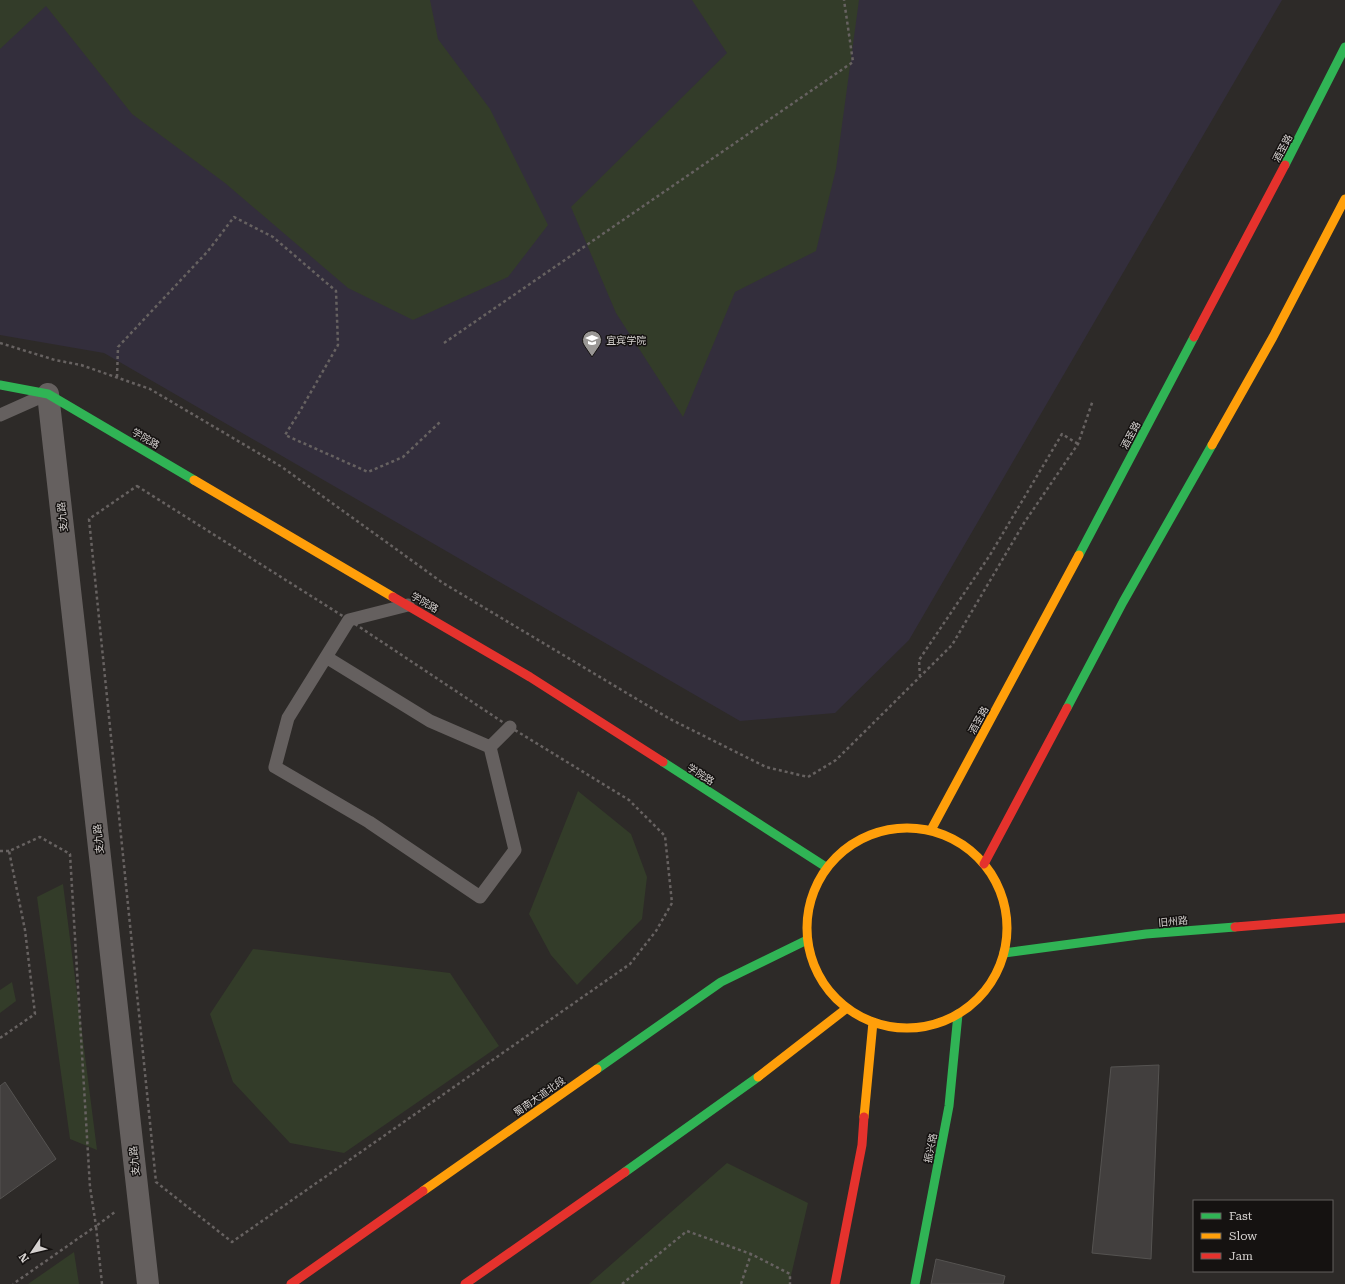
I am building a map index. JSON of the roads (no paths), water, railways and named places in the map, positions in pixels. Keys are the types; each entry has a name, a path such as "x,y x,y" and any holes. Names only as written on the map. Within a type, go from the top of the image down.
{"main road":[{"name":"酒圣路","path":"931,830 1026,656 1319,101 1345,47"},
{"path":"984,864 1123,602 1273,337 1345,199"},
{"name":"学院路","path":"0,384 48,394 530,677 826,867"},
{"path":"902,828 931,830 960,843 984,864 1000,891 1007,921 1004,953 994,977 978,998 958,1014 931,1025 902,1028 873,1022 847,1008 828,989 814,966 808,940 807,915 812,896 826,867 847,847 873,833 902,828"},
{"name":"旧州路","path":"1004,953 1146,934 1345,918"},
{"name":"蜀南大道北段","path":"291,1284 721,982 808,940"},
{"path":"465,1284 740,1092 847,1008"},
{"name":"振兴路","path":"915,1284 949,1106 958,1014"},
{"path":"835,1284 862,1145 873,1022"}],"street":[{"name":"支九路","path":"48,394 148,1284"}],"lane":[{"path":"0,415 48,394"},
{"path":"408,605 349,620 288,718 275,767 368,822 480,897 514,850 490,747"},
{"path":"326,657 430,721 490,747"},
{"path":"490,747 510,727"}],"place":[{"name":"宜宾学院","path":"592,357"}]}
